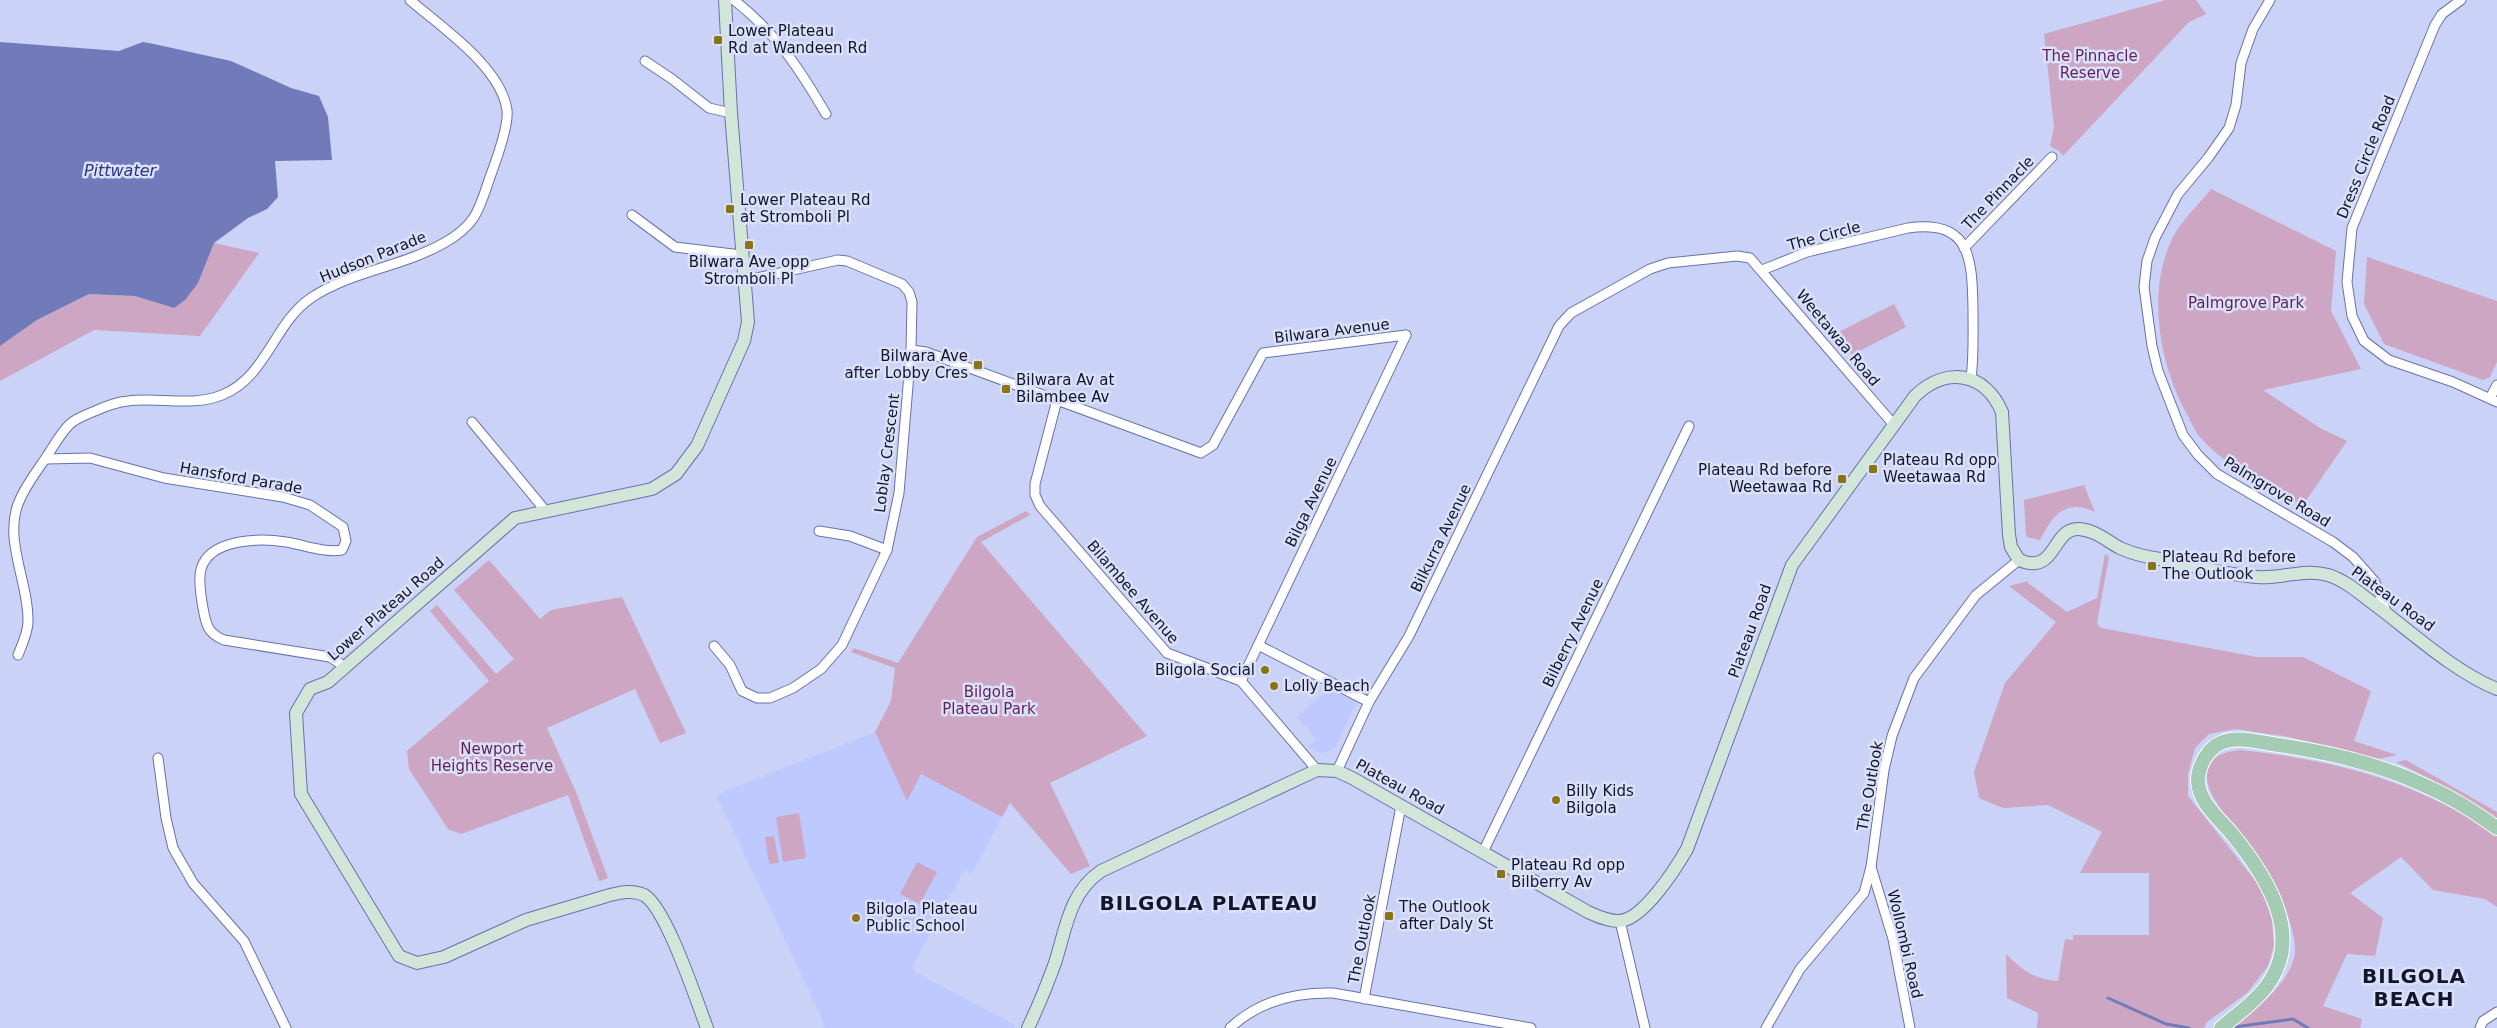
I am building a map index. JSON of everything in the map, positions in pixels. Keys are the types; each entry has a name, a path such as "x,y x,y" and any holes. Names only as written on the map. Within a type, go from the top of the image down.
{"main road":[{"path":"2221,1028 2267,986 2281,960 2283,941 2277,911 2260,873 2201,796 2199,772 2213,748 2223,742 2235,740 2324,752 2370,765 2432,788 2497,828"}],"street":[{"name":"Hudson Parade","path":"18,655 28,625 27,604 18,558 14,523 18,504 68,426 82,416 108,404 130,400 202,400 222,395 256,369 267,355 289,317 309,299 334,284 414,258 465,230 479,208 492,171 507,111 499,86 478,60 410,0"},
{"name":"Lower Plateau Road","path":"707,1028 669,931 656,907 646,896 636,892 610,895 526,920 444,958 417,963 399,956 301,794 296,713 310,689 328,682 515,518 545,510 652,489 676,474 697,446 744,341 748,322 741,255 725,0"},
{"path":"734,0 759,19 780,43 799,68 826,114"},
{"name":"Palmgrove Road","path":"2270,0 2253,29 2243,57 2236,106 2229,128 2208,158 2178,194 2155,238 2147,261 2144,287 2152,346 2158,371 2183,435 2198,455 2217,474 2326,538 2353,557 2375,582 2387,614"},
{"name":"Dress Circle Road","path":"2461,0 2447,10 2435,25 2352,228 2347,282 2352,316 2364,341 2389,360 2453,382 2494,400"},
{"path":"645,61 709,108 731,113"},
{"name":"The Pinnacle","path":"1964,248 2052,157"},
{"path":"632,215 675,247 741,255"},
{"name":"The Circle","path":"1762,270 1807,252 1924,225 1943,228 1957,237 1970,258 1974,360 1971,379"},
{"name":"Bilkurra Avenue","path":"1337,771 1369,702 1409,636 1559,326 1569,316 1650,269 1668,263 1744,256 1755,262 1762,270"},
{"path":"744,281 838,260 847,261 902,284 909,292 912,302 911,350"},
{"name":"Weetawaa Road","path":"1762,270 1894,425"},
{"name":"Bilwara Avenue","path":"911,350 926,352 1201,453 1213,445 1263,353 1406,335"},
{"name":"Bilga Avenue","path":"1241,681 1406,335"},
{"name":"Loblay Crescent","path":"714,646 730,665 742,691 757,698 770,698 793,688 821,669 842,645 887,550 899,493 911,350"},
{"name":"Plateau Road","path":"1028,1028 1054,964 1069,913 1080,890 1090,879 1101,871 1317,770 1337,771 1588,912 1605,919 1620,921 1645,906 1674,872 1687,849 1792,565 1924,387 1940,379 1955,377 1971,379"},
{"path":"1971,379 1985,387 1996,397 2002,412 2009,534 2011,547 2019,560"},
{"path":"2494,400 2497,385"},
{"name":"Bilambee Avenue","path":"1057,400 1035,484 1035,495 1040,506 1167,653 1241,681 1317,770"},
{"path":"472,422 545,510"},
{"name":"Bilberry Avenue","path":"1483,852 1689,426"},
{"name":"Hansford Parade","path":"46,459 90,458 164,478 283,497 310,505 334,520 343,527 346,541 342,550 332,552 286,542 257,540 226,545 209,555 201,570 202,598 206,627 214,636 224,640 330,657 345,667"},
{"name":"Plateau Road","path":"2019,560 2035,563 2043,561 2050,555 2064,534 2076,529 2086,530 2121,549 2140,556 2256,577 2280,577 2306,572 2328,575 2347,584 2435,650 2485,684 2497,689"},
{"path":"819,531 850,536 887,550"},
{"name":"The Outlook","path":"1766,1028 1800,969 1864,892 1871,867 1884,770 1892,736 1914,678 1935,646 1976,595 2019,560"},
{"path":"1258,644 1369,702"},
{"path":"158,758 166,818 173,848 193,883 244,941 286,1028"},
{"name":"The Outlook","path":"1401,806 1364,999 1531,1028"},
{"name":"Wollombi Road","path":"1871,867 1893,939 1910,1028"},
{"path":"1620,921 1645,1028"},
{"path":"1230,1028 1255,1009 1277,999 1312,992 1333,993 1364,999"},
{"path":"2480,1028 2483,1021 2497,1012"}],"shaded area":[{"path":"1330,688 1356,703 1335,748 1323,753 1314,751 1309,746 1316,739 1297,717"},
{"name":"Bilgola Plateau Public School","path":"875,732 907,800 921,774 1002,817 972,874 964,870 913,966 915,972 1015,1025 1014,1028 824,1028 821,1016 716,795"}],"green space":[{"name":"The Pinnacle Reserve","path":"2166,0 2196,0 2206,14 2189,22 2063,156 2059,151 2050,146 2054,127 2044,34"},
{"name":"Palmgrove Park","path":"2211,189 2336,251 2331,311 2361,369 2263,390 2320,428 2347,441 2303,505 2234,467 2199,436 2178,396 2163,351 2158,304 2165,258 2177,231"},
{"path":"214,243 259,253 200,336 94,330 0,381 0,346 37,320 89,294 135,296 174,308 198,283"},
{"path":"2367,257 2497,301 2497,362 2490,377 2483,380 2384,344 2364,304"},
{"path":"1894,304 1906,327 1852,355 1835,334"},
{"path":"2084,485 2095,512 2085,508 2068,508 2055,517 2040,540 2026,537 2024,500"},
{"name":"Bilgola Plateau Park","path":"1026,511 1030,515 981,542 1147,736 1050,783 1090,866 1071,874 1010,803 1002,817 921,774 907,801 875,732 891,701 895,668 851,652 854,648 898,663 977,537"},
{"path":"2105,554 2109,557 2097,623 2101,628 2257,657 2303,657 2371,691 2354,741 2397,755 2379,759 2289,737 2235,729 2209,734 2195,748 2188,774 2188,796 2262,889 2272,920 2274,946 2268,966 2247,993 2207,1022 2204,1028 2037,1028 2038,1013 2007,998 2006,954 2029,973 2042,979 2058,981 2065,939 2073,940 2073,935 2149,935 2149,873 2080,873 2102,832 2048,805 2003,808 1979,798 1974,772 2005,683 2056,622 2009,586 2028,581 2028,583 2067,612 2097,598"},
{"name":"Newport Heights Reserve","path":"489,560 540,619 551,610 622,597 686,733 660,743 635,689 547,728 576,792 608,878 599,881 568,795 461,834 448,829 409,769 407,751 489,681 430,611 437,605 496,674 514,659 454,590"},
{"path":"2239,750 2307,760 2374,776 2438,801 2468,817 2497,836 2497,907 2485,899 2433,890 2401,857 2350,893 2383,918 2375,956 2347,954 2323,1006 2362,1019 2360,1028 2237,1028 2238,1024 2271,995 2285,978 2294,958 2295,948 2284,905 2270,876 2257,855 2219,806 2208,785 2208,770 2213,760 2222,754"},
{"path":"2406,760 2497,812 2497,820 2457,793 2396,762"},
{"path":"799,813 806,858 783,862 776,817"},
{"path":"774,836 779,863 769,864 765,837"},
{"path":"917,862 937,872 920,904 900,894"}],"water":[{"name":"Pittwater","path":"0,42 119,51 143,42 231,61 291,88 319,96 328,117 332,160 275,161 278,197 267,209 248,218 214,243 198,283 185,300 174,308 135,296 89,294 37,320 0,346"}],"waterway":[{"path":"2108,998 2166,1024 2189,1028"},
{"path":"2234,1027 2293,1019 2308,1028"}],"place":[{"name":"Lower Plateau Rd at Wandeen Rd","path":"718,40"},
{"name":"Lower Plateau Rd at Stromboli Pl","path":"730,209"},
{"name":"Bilwara Ave opp Stromboli Pl","path":"749,245"},
{"name":"Bilwara Ave after Lobby Cres","path":"978,365"},
{"name":"Bilwara Av at Bilambee Av","path":"1006,389"},
{"name":"Plateau Rd opp Weetawaa Rd","path":"1873,469"},
{"name":"Plateau Rd before Weetawaa Rd","path":"1842,479"},
{"name":"Plateau Rd before The Outlook","path":"2152,566"},
{"name":"Bilgola Social","path":"1265,670"},
{"name":"Lolly Beach","path":"1274,686"},
{"name":"Billy Kids Bilgola","path":"1556,800"},
{"name":"Plateau Rd opp Bilberry Av","path":"1501,874"},
{"name":"The Outlook after Daly St","path":"1389,916"},
{"name":"Bilgola Plateau Public School","path":"856,918"}],"district":[{"name":"BILGOLA PLATEAU","path":"1209,903"},
{"name":"BILGOLA BEACH","path":"2414,988"}]}
